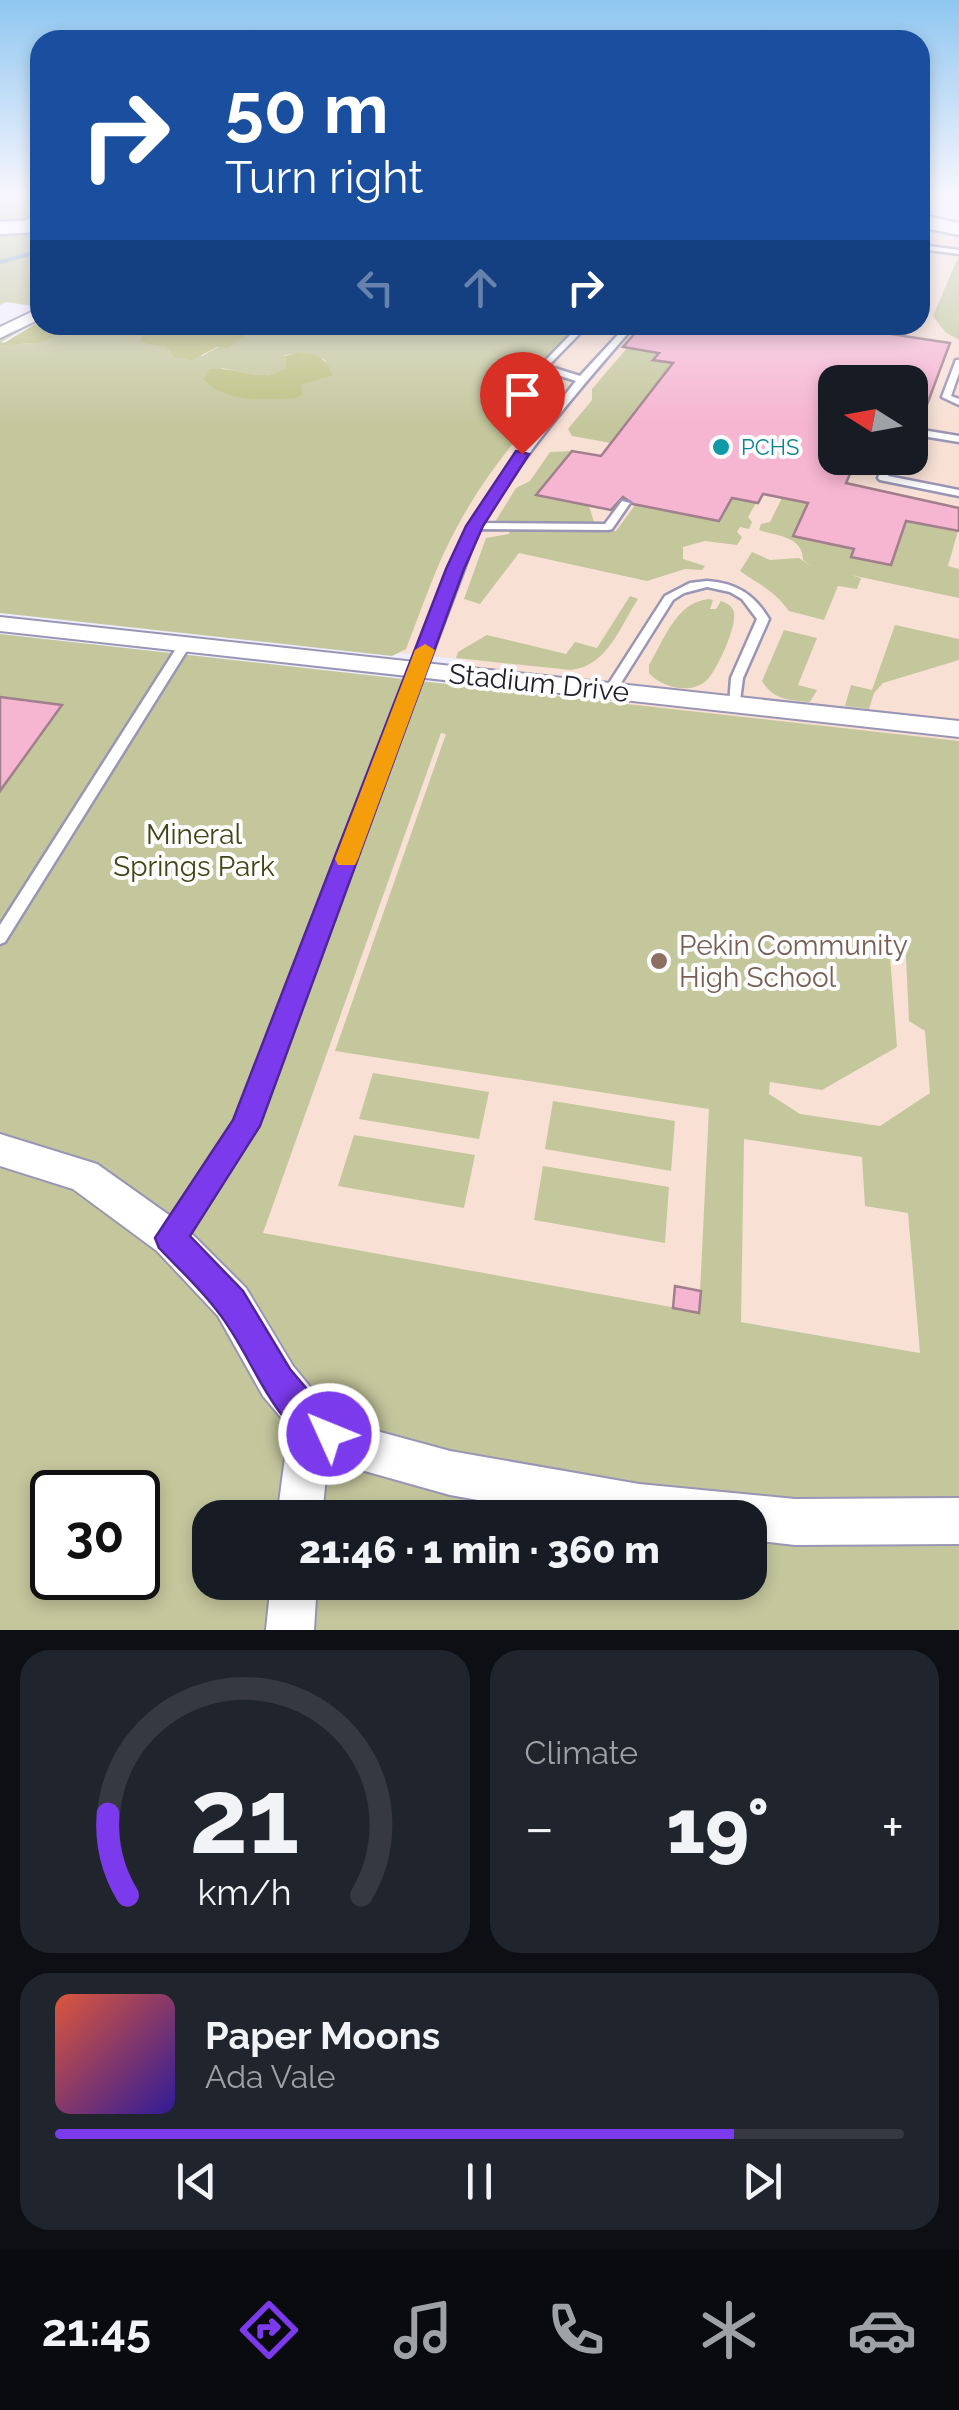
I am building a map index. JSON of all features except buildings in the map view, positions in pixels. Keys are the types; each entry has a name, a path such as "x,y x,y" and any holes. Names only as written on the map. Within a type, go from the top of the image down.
{"street":[{"path":"0,333 30,318"},
{"name":"Stadium Drive","path":"0,624 959,730"},
{"path":"0,1150 84,1176 170,1238 232,1302 278,1381 311,1421 354,1446 450,1473 639,1506 795,1522 959,1520"},
{"path":"301,1500 311,1421"},
{"path":"290,1630 292,1600"}],"lane":[{"path":"574,335 546,364 548,369 580,379"},
{"path":"170,1238 245,1126 475,526 502,480 580,379 621,335"},
{"path":"959,362 946,398 959,402"},
{"path":"928,434 959,439"},
{"path":"884,475 883,478 959,493"},
{"path":"475,526 608,527 626,503"},
{"path":"610,691 668,598 682,586 722,586 742,592 758,606 762,619 737,678 735,705"},
{"path":"0,938 185,644"}],"shaded area":[{"name":"Pekin Community High School","path":"930,272 959,272 959,1360 261,1238 467,660 0,610 39,335 930,335"}],"green space":[{"path":"0,272 30,272 30,306 6,302 0,305"},
{"path":"952,272 959,272 959,340 945,332 933,316"},
{"path":"30,325 1,342 27,344 50,335 153,335 139,339 166,347 170,352 203,356 248,335 568,335 540,365 564,384 480,488 442,556 406,649 392,656 0,613 0,340","holes":["303,353 324,359 331,371 301,385 301,389 239,397 221,368 271,374 286,367 285,355"]},
{"path":"30,327 30,335 56,335 40,343 1,345"},
{"path":"247,335 228,348 217,347 192,360 174,357 166,347 139,342 142,336"},
{"path":"665,345 654,360 712,370 675,390 654,387 611,443 572,436 568,429 592,400 592,389 628,347"},
{"path":"297,353 320,357 333,375 301,385 303,394 296,398 234,396 203,379 210,369 259,375 277,372 286,367 285,356"},
{"path":"572,451 536,494 589,506 594,522 495,522 516,488 530,481 550,452"},
{"path":"732,498 756,503 748,517 752,522 749,529 740,527 737,532 742,537 737,545 705,541 683,547 683,559 705,566 702,570 685,569 647,581 519,553 480,604 464,599 486,538 509,534 510,530 616,531 636,504 719,521"},
{"path":"782,498 808,503 793,536 854,549 851,557 890,565 906,521 958,531 948,566 959,569 959,598 851,575 861,578 857,589 838,586 824,620 789,611 771,592 740,571 752,552 770,560 799,558 812,567 803,560 794,542 759,530 761,524 770,522"},
{"path":"630,596 638,599 618,633 603,653 583,667 571,670 456,658 458,652 487,635 566,654 575,642 597,648"},
{"path":"713,600 710,609 716,609 721,601 731,606 734,616 726,647 715,668 706,681 692,688 676,688 661,682 649,673 649,665 666,634 688,607"},
{"path":"895,625 959,639 959,660 883,683 874,693 869,709 845,706 851,685 872,690"},
{"path":"784,630 817,638 798,685 817,690 810,702 776,695 762,681"},
{"name":"Mineral Springs Park","path":"0,634 959,741 959,1630 0,1630","holes":["441,733 446,734 335,1051 709,1109 699,1312 263,1233","890,956 906,957 909,1021 925,1031 930,1093 880,1126 800,1114 769,1094 770,1082 822,1090 897,1047","744,1139 862,1157 865,1206 908,1213 920,1353 741,1322"]},
{"path":"373,1073 489,1092 479,1139 359,1119"},
{"path":"553,1101 675,1121 671,1171 545,1149"},
{"path":"354,1135 475,1155 464,1208 338,1186"},
{"path":"543,1166 669,1187 665,1243 534,1220"}],"slow traffic":[{"path":"347,859 425,650"}],"place":[{"name":"PCHS","path":"721,447"},
{"name":"Pekin Community High School","path":"659,961"}],"route":[{"path":"329,1434 311,1421 278,1381 232,1302 170,1238 245,1126 455,569 475,526 522,454"}]}
